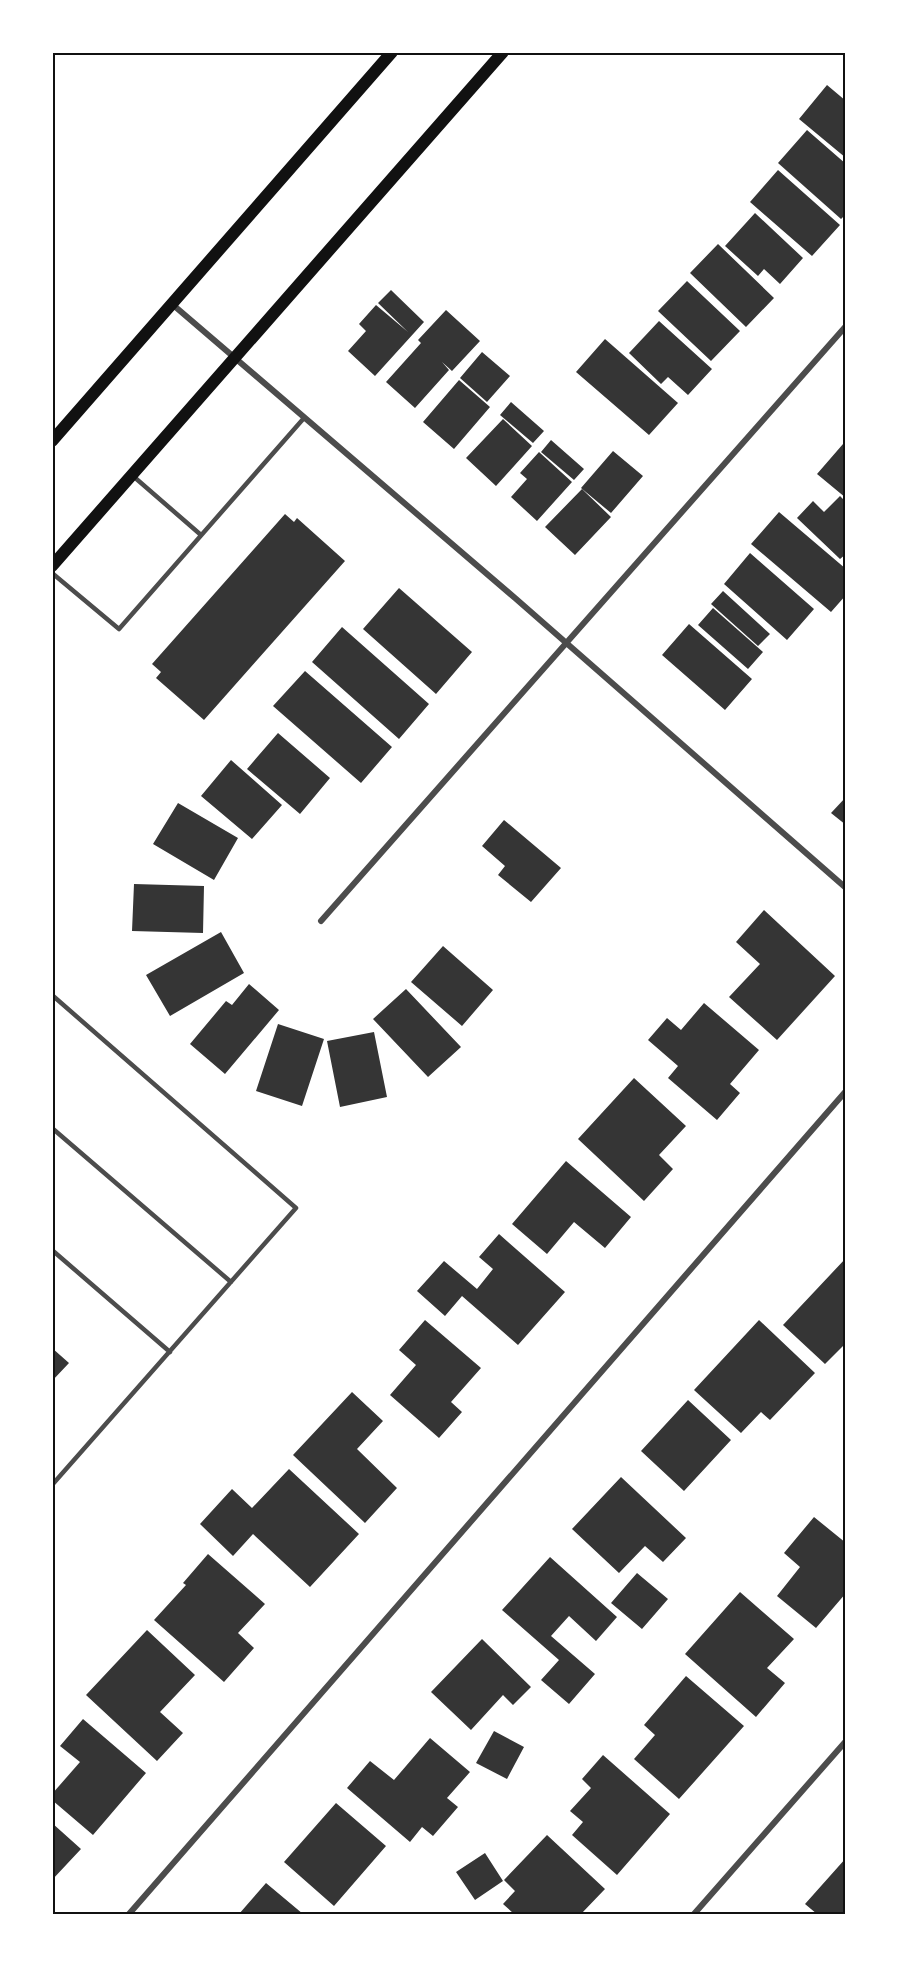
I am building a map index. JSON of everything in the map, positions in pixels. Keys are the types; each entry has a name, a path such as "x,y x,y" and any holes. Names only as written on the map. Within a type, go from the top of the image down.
{"main road":[{"path":"52,441 392,52"},
{"path":"52,566 503,52"}],"street":[{"path":"172,303 846,888"},
{"path":"321,921 846,326"},
{"path":"129,1914 846,1091"},
{"path":"694,1914 846,1741"}],"lane":[{"path":"52,573 119,629 304,418"},
{"path":"132,475 201,536"},
{"path":"52,995 296,1208 52,1485"},
{"path":"52,1128 231,1282"},
{"path":"52,1250 170,1352"}],"building":[{"path":"827,85 846,101 846,158 799,119"},
{"path":"807,130 846,164 846,214 841,219 778,163"},
{"path":"778,170 840,225 812,256 750,202"},
{"path":"755,213 803,258 780,284 764,269 758,276 725,246"},
{"path":"718,244 774,298 746,327 690,273"},
{"path":"687,281 740,331 711,361 658,311"},
{"path":"391,290 424,322 375,376 348,351 366,331 359,324 376,305 408,332 378,303"},
{"path":"446,310 480,341 452,371 442,362 449,370 415,408 386,382 421,343 418,340"},
{"path":"659,321 712,369 688,395 668,377 661,384 629,353"},
{"path":"605,339 678,403 649,435 576,372"},
{"path":"482,352 510,376 487,402 460,378"},
{"path":"459,380 490,407 454,449 423,422"},
{"path":"511,402 544,431 533,443 500,415"},
{"path":"503,419 532,446 496,486 466,458"},
{"path":"551,440 584,469 574,480 541,452"},
{"path":"843,444 846,446 846,498 817,474"},
{"path":"613,451 643,476 611,513 581,488"},
{"path":"539,452 572,482 537,521 511,497 527,479 520,473"},
{"path":"582,489 611,517 575,555 545,527"},
{"path":"840,496 846,502 846,554 840,559 797,518 813,501 824,512"},
{"path":"779,512 846,569 846,595 831,612 751,544"},
{"path":"285,514 294,522 297,518 345,561 204,720 156,678 161,672 152,664"},
{"path":"750,553 814,609 787,640 724,584"},
{"path":"399,588 472,652 436,694 363,629"},
{"path":"723,591 770,634 758,646 711,604"},
{"path":"713,608 763,652 748,669 698,625"},
{"path":"689,624 752,679 725,710 662,655"},
{"path":"342,627 429,704 399,739 312,662"},
{"path":"305,671 392,747 361,783 273,706"},
{"path":"278,733 330,778 300,814 247,769"},
{"path":"231,760 282,805 252,839 201,796"},
{"path":"846,797 846,825 831,813"},
{"path":"178,803 238,838 214,880 153,844"},
{"path":"504,820 561,868 531,902 498,875 505,866 482,846"},
{"path":"134,884 204,886 203,933 132,931"},
{"path":"764,910 835,976 777,1040 729,997 760,964 736,942"},
{"path":"221,932 244,973 170,1016 146,975"},
{"path":"443,946 493,990 462,1026 411,982"},
{"path":"249,984 279,1010 225,1074 190,1044 226,1001 232,1005"},
{"path":"406,989 461,1047 428,1077 373,1019"},
{"path":"704,1003 759,1050 730,1084 740,1093 717,1120 668,1078 678,1066 648,1040 667,1018 681,1030"},
{"path":"278,1024 324,1039 302,1106 256,1091"},
{"path":"374,1032 387,1097 340,1107 327,1041"},
{"path":"634,1078 686,1126 659,1155 673,1169 644,1201 578,1139"},
{"path":"566,1161 631,1217 605,1248 574,1222 547,1254 512,1224"},
{"path":"499,1234 565,1292 518,1345 462,1296 445,1316 417,1291 444,1261 477,1289 493,1269 479,1257"},
{"path":"846,1258 846,1343 825,1364 783,1325"},
{"path":"425,1320 481,1368 451,1402 462,1412 439,1438 390,1395 416,1365 399,1350"},
{"path":"759,1320 815,1373 770,1420 761,1412 741,1433 694,1390"},
{"path":"52,1348 69,1363 52,1381"},
{"path":"352,1392 383,1421 357,1449 397,1488 365,1523 293,1455"},
{"path":"688,1400 731,1440 684,1491 641,1451"},
{"path":"289,1469 359,1534 310,1587 253,1534 233,1556 200,1524 232,1489 252,1508"},
{"path":"621,1477 686,1538 663,1562 645,1546 619,1573 572,1529"},
{"path":"814,1517 846,1543 846,1593 816,1628 777,1596 800,1567 784,1553"},
{"path":"208,1554 265,1604 238,1633 254,1648 224,1682 154,1620 186,1585 183,1583"},
{"path":"550,1557 617,1617 596,1641 569,1616 551,1636 595,1674 569,1704 541,1680 559,1660 502,1610"},
{"path":"637,1573 668,1599 642,1629 611,1603"},
{"path":"740,1592 794,1639 767,1668 785,1683 756,1717 685,1654"},
{"path":"147,1630 195,1675 160,1712 183,1733 157,1761 86,1695"},
{"path":"482,1639 531,1687 513,1705 503,1695 471,1730 431,1692"},
{"path":"686,1676 744,1726 679,1799 634,1759 655,1735 644,1725"},
{"path":"83,1719 146,1773 93,1835 52,1800 52,1794 80,1762 60,1746"},
{"path":"494,1731 524,1747 507,1779 476,1763"},
{"path":"430,1738 470,1772 447,1798 458,1807 433,1836 422,1827 410,1842 347,1788 370,1761 394,1780"},
{"path":"603,1755 670,1814 617,1875 572,1835 583,1822 570,1811 591,1788 582,1779"},
{"path":"336,1803 386,1846 334,1906 284,1862"},
{"path":"52,1823 81,1849 52,1880"},
{"path":"547,1835 605,1889 581,1914 514,1914 503,1904 515,1891 504,1880"},
{"path":"485,1853 503,1881 475,1900 456,1872"},
{"path":"846,1858 846,1914 817,1914 805,1904"},
{"path":"266,1883 303,1914 239,1914"}]}
